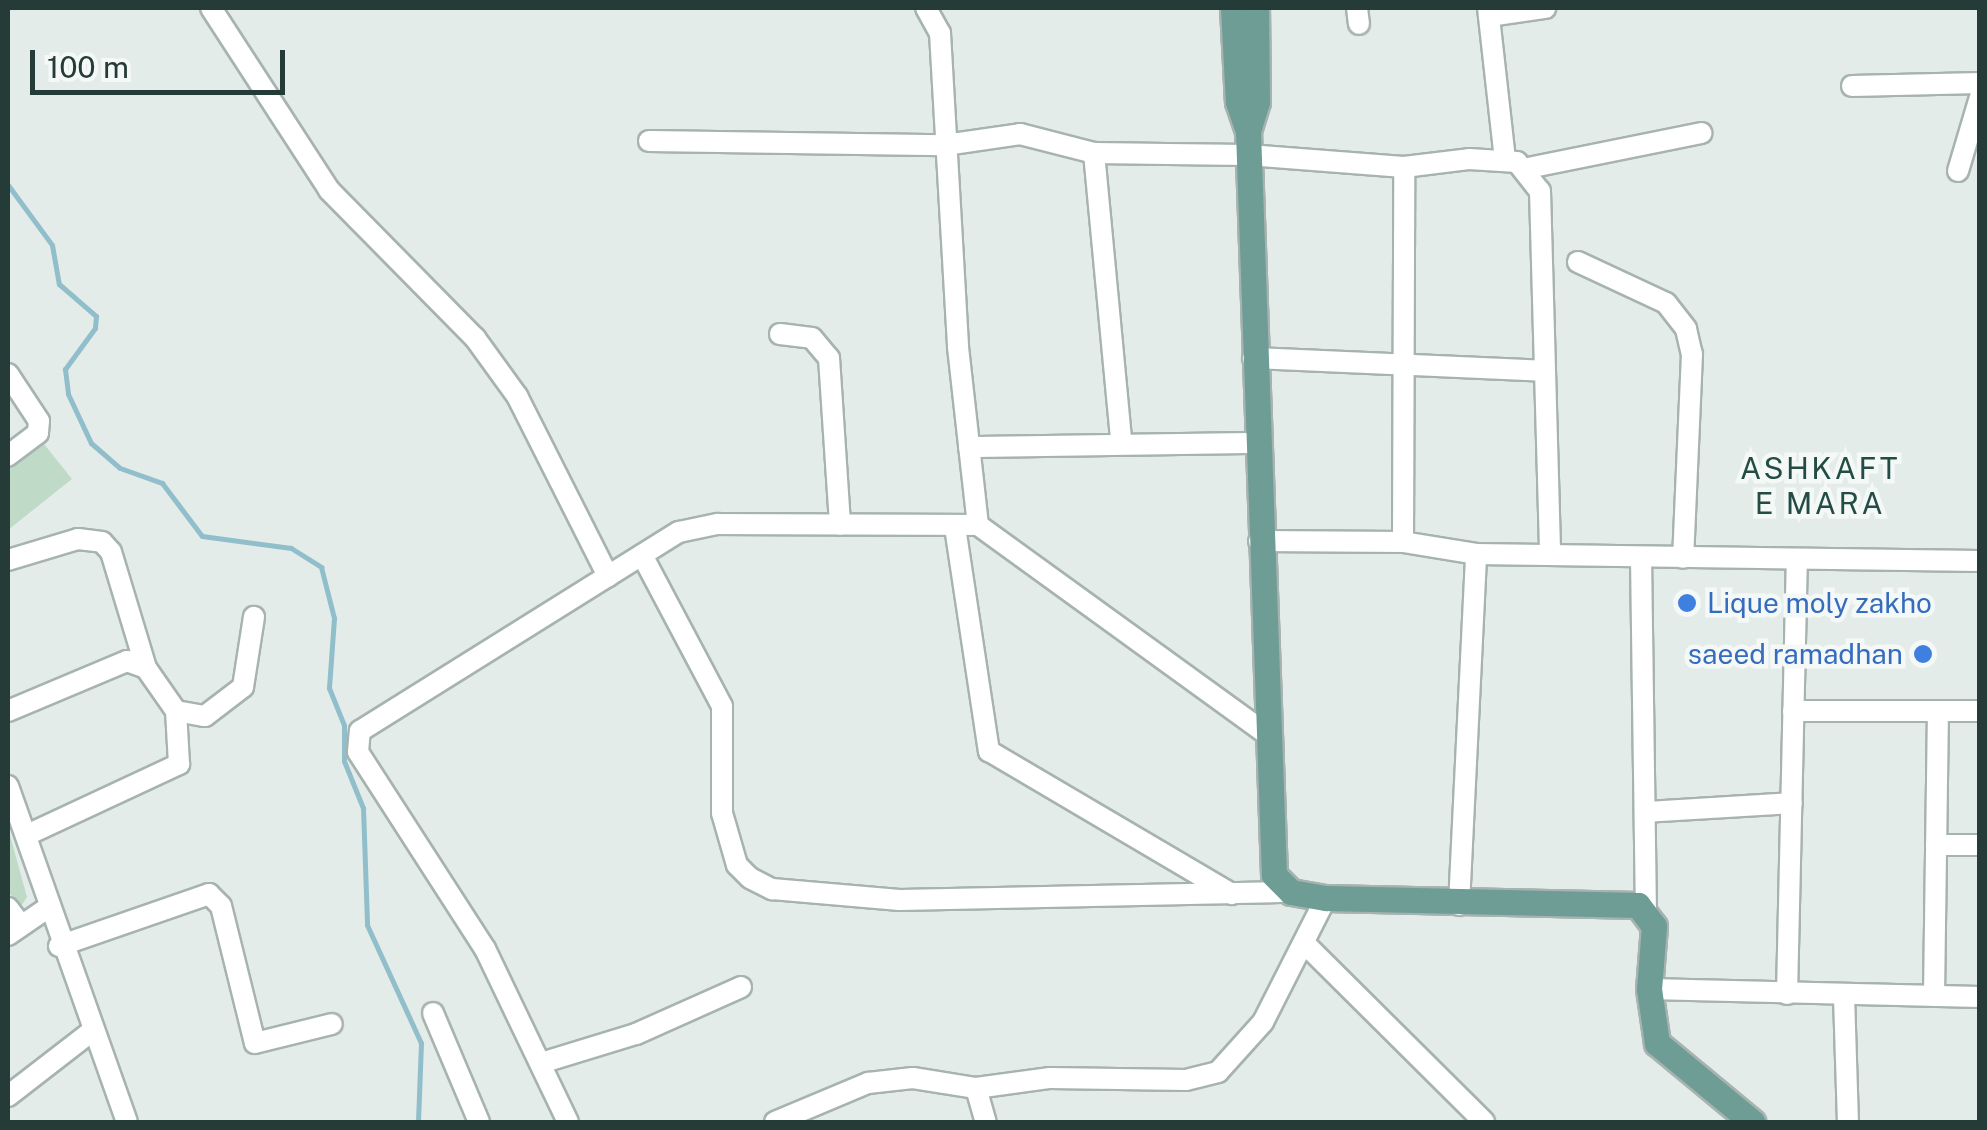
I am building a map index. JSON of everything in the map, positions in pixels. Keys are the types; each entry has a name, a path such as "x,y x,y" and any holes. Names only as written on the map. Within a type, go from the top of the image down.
{"main road":[{"path":"1233,8 1238,102 1248,143 1266,734 1282,884 1326,898 1459,905 1628,904 1646,910 1654,926 1650,1024 1662,1051 1752,1122"},
{"path":"1248,143 1257,102 1256,8"}],"street":[{"path":"211,8 328,190 475,338 516,396 608,576"},
{"path":"926,8 940,34 978,525"},
{"path":"1506,160 1488,12 1545,8"},
{"path":"1852,86 1980,84"},
{"path":"1958,171 1980,96"},
{"path":"649,142 946,145 1020,134 1094,154 1248,143 1404,167 1506,160 1528,168 1701,133"},
{"path":"1094,154 1121,440"},
{"path":"1403,542 1404,167"},
{"path":"1528,168 1540,190 1550,554"},
{"path":"1578,262 1666,303 1686,329 1692,354 1683,558"},
{"path":"780,334 812,338 829,358 840,525"},
{"path":"1253,358 1545,372"},
{"path":"8,374 39,421 38,433 8,456"},
{"path":"969,447 1121,440 1256,442"},
{"path":"568,1122 485,949 397,816 358,740 360,731 679,532 718,524 978,525 1266,734"},
{"path":"956,527 988,751 1232,894"},
{"path":"8,560 78,538 102,542 112,552 146,668 176,711 179,764 27,835"},
{"path":"1259,541 1403,542 1476,554 1980,561"},
{"path":"1459,905 1476,554"},
{"path":"642,555 722,706 722,814 737,866 750,878 772,889 900,900 1232,894 1282,884"},
{"path":"1641,557 1646,910"},
{"path":"1788,994 1796,561"},
{"path":"176,711 205,716 243,687 254,616"},
{"path":"8,711 127,661 146,668"},
{"path":"1794,711 1980,711"},
{"path":"1934,996 1938,711"},
{"path":"8,786 27,835 46,910 127,1122"},
{"path":"1645,812 1792,803"},
{"path":"1936,845 1980,845"},
{"path":"60,946 209,894 219,901 255,1043 332,1024"},
{"path":"776,1122 868,1084 913,1078 976,1088 1050,1078 1186,1080 1218,1072 1262,1022 1306,945 1326,898"},
{"path":"12,922 46,910"},
{"path":"1306,945 1484,1122"},
{"path":"541,1064 581,1046 636,1034 741,987"},
{"path":"1649,989 1980,997"},
{"path":"1844,996 1848,1122"},
{"path":"433,1013 479,1122"},
{"path":"8,1096 92,1032"},
{"path":"976,1088 986,1122"}],"green space":[{"path":"40,439 72,479 8,530 8,465"},
{"path":"8,828 27,897 20,908 8,891"}],"waterway":[{"path":"8,185 52,245 59,284 96,316 95,328 65,369 68,394 91,443 120,468 162,483 202,536 291,548 321,567 334,618 329,688 344,725 344,761 363,808 367,925 421,1043 418,1122"}],"place":[{"name":"Lique moly zakho","path":"1687,603"},
{"name":"saeed ramadhan","path":"1923,654"}],"district":[{"name":"ASHKAFT E MARA","path":"1820,485"}]}
